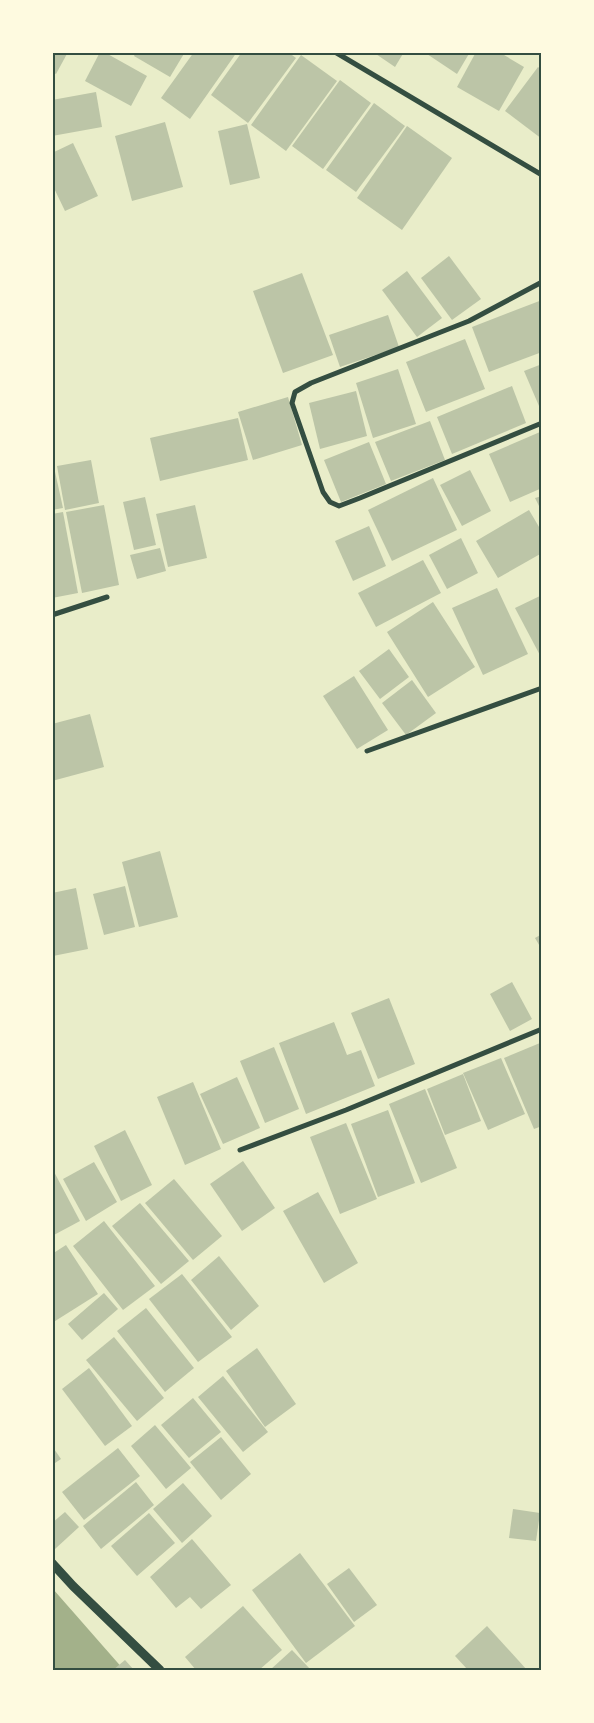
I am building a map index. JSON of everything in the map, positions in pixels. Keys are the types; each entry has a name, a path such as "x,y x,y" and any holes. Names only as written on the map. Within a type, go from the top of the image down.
{"street":[{"path":"335,52 542,175"},
{"path":"542,282 469,321 311,383 295,392 292,403 323,492 330,502 339,506 542,423"},
{"path":"52,615 107,597"},
{"path":"367,751 542,688"},
{"path":"240,1150 346,1110 542,1029"},
{"path":"52,1563 73,1586 160,1670"}],"shaded area":[{"path":"53,1589 124,1670 53,1670"}],"building":[{"path":"52,52 68,52 56,74 52,72"},
{"path":"100,52 104,52 147,76 131,106 85,81"},
{"path":"136,52 185,52 170,77 134,56"},
{"path":"194,52 237,52 190,119 161,98"},
{"path":"242,52 288,52 296,58 248,123 211,95"},
{"path":"373,52 404,52 395,67"},
{"path":"424,52 470,52 457,74"},
{"path":"476,52 499,52 524,67 499,111 457,87"},
{"path":"301,55 337,81 286,151 251,125"},
{"path":"538,67 542,70 542,139 505,111"},
{"path":"340,80 371,103 323,169 292,146"},
{"path":"96,92 102,127 52,136 52,100"},
{"path":"374,103 405,126 356,192 326,170"},
{"path":"165,122 183,187 132,201 115,136"},
{"path":"247,124 260,178 230,185 218,131"},
{"path":"407,126 452,158 402,230 357,198"},
{"path":"73,143 98,196 65,211 52,184 52,153"},
{"path":"449,256 481,299 452,320 421,278"},
{"path":"407,271 442,318 417,337 382,290"},
{"path":"302,273 333,355 283,373 253,291"},
{"path":"542,300 542,352 489,372 472,327"},
{"path":"388,315 399,347 340,367 329,335"},
{"path":"465,339 485,389 426,412 406,362"},
{"path":"542,364 542,413 524,371"},
{"path":"398,369 416,424 373,438 356,383"},
{"path":"512,386 526,423 452,454 437,417"},
{"path":"356,391 367,436 320,449 309,403"},
{"path":"288,397 302,445 253,460 238,412"},
{"path":"238,418 248,460 160,481 150,438"},
{"path":"430,421 445,460 391,481 375,442"},
{"path":"540,432 542,435 542,488 510,502 489,454"},
{"path":"369,442 386,484 341,502 324,460"},
{"path":"52,458 63,508 52,510"},
{"path":"91,460 99,503 65,510 57,466"},
{"path":"470,470 491,511 462,526 440,485"},
{"path":"433,478 457,530 392,561 368,510"},
{"path":"542,496 542,512 535,498"},
{"path":"145,497 156,545 134,550 123,502"},
{"path":"104,505 119,585 82,593 66,512"},
{"path":"195,505 207,558 168,567 156,514"},
{"path":"529,510 542,532 542,553 498,578 476,541"},
{"path":"63,512 78,593 52,598 52,514"},
{"path":"369,526 386,566 353,581 335,541"},
{"path":"461,538 478,573 447,589 429,555"},
{"path":"160,548 166,571 137,579 130,555"},
{"path":"423,560 441,593 376,627 358,593"},
{"path":"497,588 528,654 483,675 452,608"},
{"path":"542,595 542,659 515,608"},
{"path":"433,602 475,667 428,697 387,632"},
{"path":"389,649 409,677 380,699 359,671"},
{"path":"354,676 388,730 357,749 323,696"},
{"path":"412,680 436,713 406,735 382,703"},
{"path":"90,714 104,767 52,781 52,724"},
{"path":"160,851 178,917 139,927 122,862"},
{"path":"125,886 135,927 104,935 93,894"},
{"path":"76,888 88,949 53,956 52,893"},
{"path":"542,934 542,950 535,938"},
{"path":"512,982 532,1019 510,1031 490,994"},
{"path":"389,998 415,1064 378,1079 351,1013"},
{"path":"334,1022 347,1055 361,1050 375,1086 306,1114 279,1043"},
{"path":"540,1043 542,1046 542,1126 534,1129 504,1058"},
{"path":"274,1047 299,1109 265,1123 240,1061"},
{"path":"501,1058 525,1114 488,1130 463,1073"},
{"path":"463,1074 481,1121 445,1135 427,1089"},
{"path":"237,1077 260,1128 223,1144 200,1094"},
{"path":"193,1082 221,1149 185,1165 157,1097"},
{"path":"425,1089 457,1168 421,1183 389,1104"},
{"path":"388,1110 415,1183 378,1197 351,1124"},
{"path":"346,1123 377,1199 340,1214 310,1137"},
{"path":"125,1130 152,1185 121,1201 94,1146"},
{"path":"243,1161 275,1208 242,1231 210,1184"},
{"path":"94,1162 117,1202 86,1221 63,1179"},
{"path":"52,1168 80,1221 52,1236"},
{"path":"174,1179 222,1236 193,1260 145,1203"},
{"path":"318,1192 358,1263 324,1283 283,1211"},
{"path":"140,1203 189,1261 161,1284 112,1226"},
{"path":"104,1221 155,1286 123,1310 73,1246"},
{"path":"66,1245 98,1294 52,1323 52,1254"},
{"path":"219,1256 259,1306 231,1330 191,1280"},
{"path":"182,1274 232,1337 198,1362 149,1299"},
{"path":"104,1293 118,1309 82,1340 68,1324"},
{"path":"146,1308 194,1368 165,1392 117,1331"},
{"path":"114,1337 164,1398 137,1421 86,1360"},
{"path":"257,1348 296,1404 265,1427 226,1371"},
{"path":"89,1368 132,1426 105,1446 62,1389"},
{"path":"223,1376 268,1432 243,1452 198,1397"},
{"path":"193,1398 221,1432 189,1458 161,1425"},
{"path":"155,1425 191,1468 166,1489 131,1446"},
{"path":"221,1437 251,1474 221,1500 190,1462"},
{"path":"52,1446 61,1459 52,1465"},
{"path":"118,1448 140,1476 84,1520 62,1492"},
{"path":"136,1482 154,1505 101,1549 83,1526"},
{"path":"183,1483 212,1516 182,1543 153,1509"},
{"path":"513,1509 540,1513 536,1541 509,1538"},
{"path":"65,1512 79,1527 55,1549 52,1546 52,1523"},
{"path":"149,1513 175,1543 137,1576 111,1546"},
{"path":"192,1539 231,1585 201,1609 190,1597 176,1608 150,1577"},
{"path":"300,1553 355,1626 306,1663 252,1590"},
{"path":"349,1568 377,1605 354,1622 327,1584"},
{"path":"243,1606 282,1650 259,1670 196,1670 185,1657"},
{"path":"487,1626 527,1670 468,1670 455,1656"},
{"path":"292,1650 311,1670 270,1670"},
{"path":"125,1660 134,1670 113,1670"}]}
